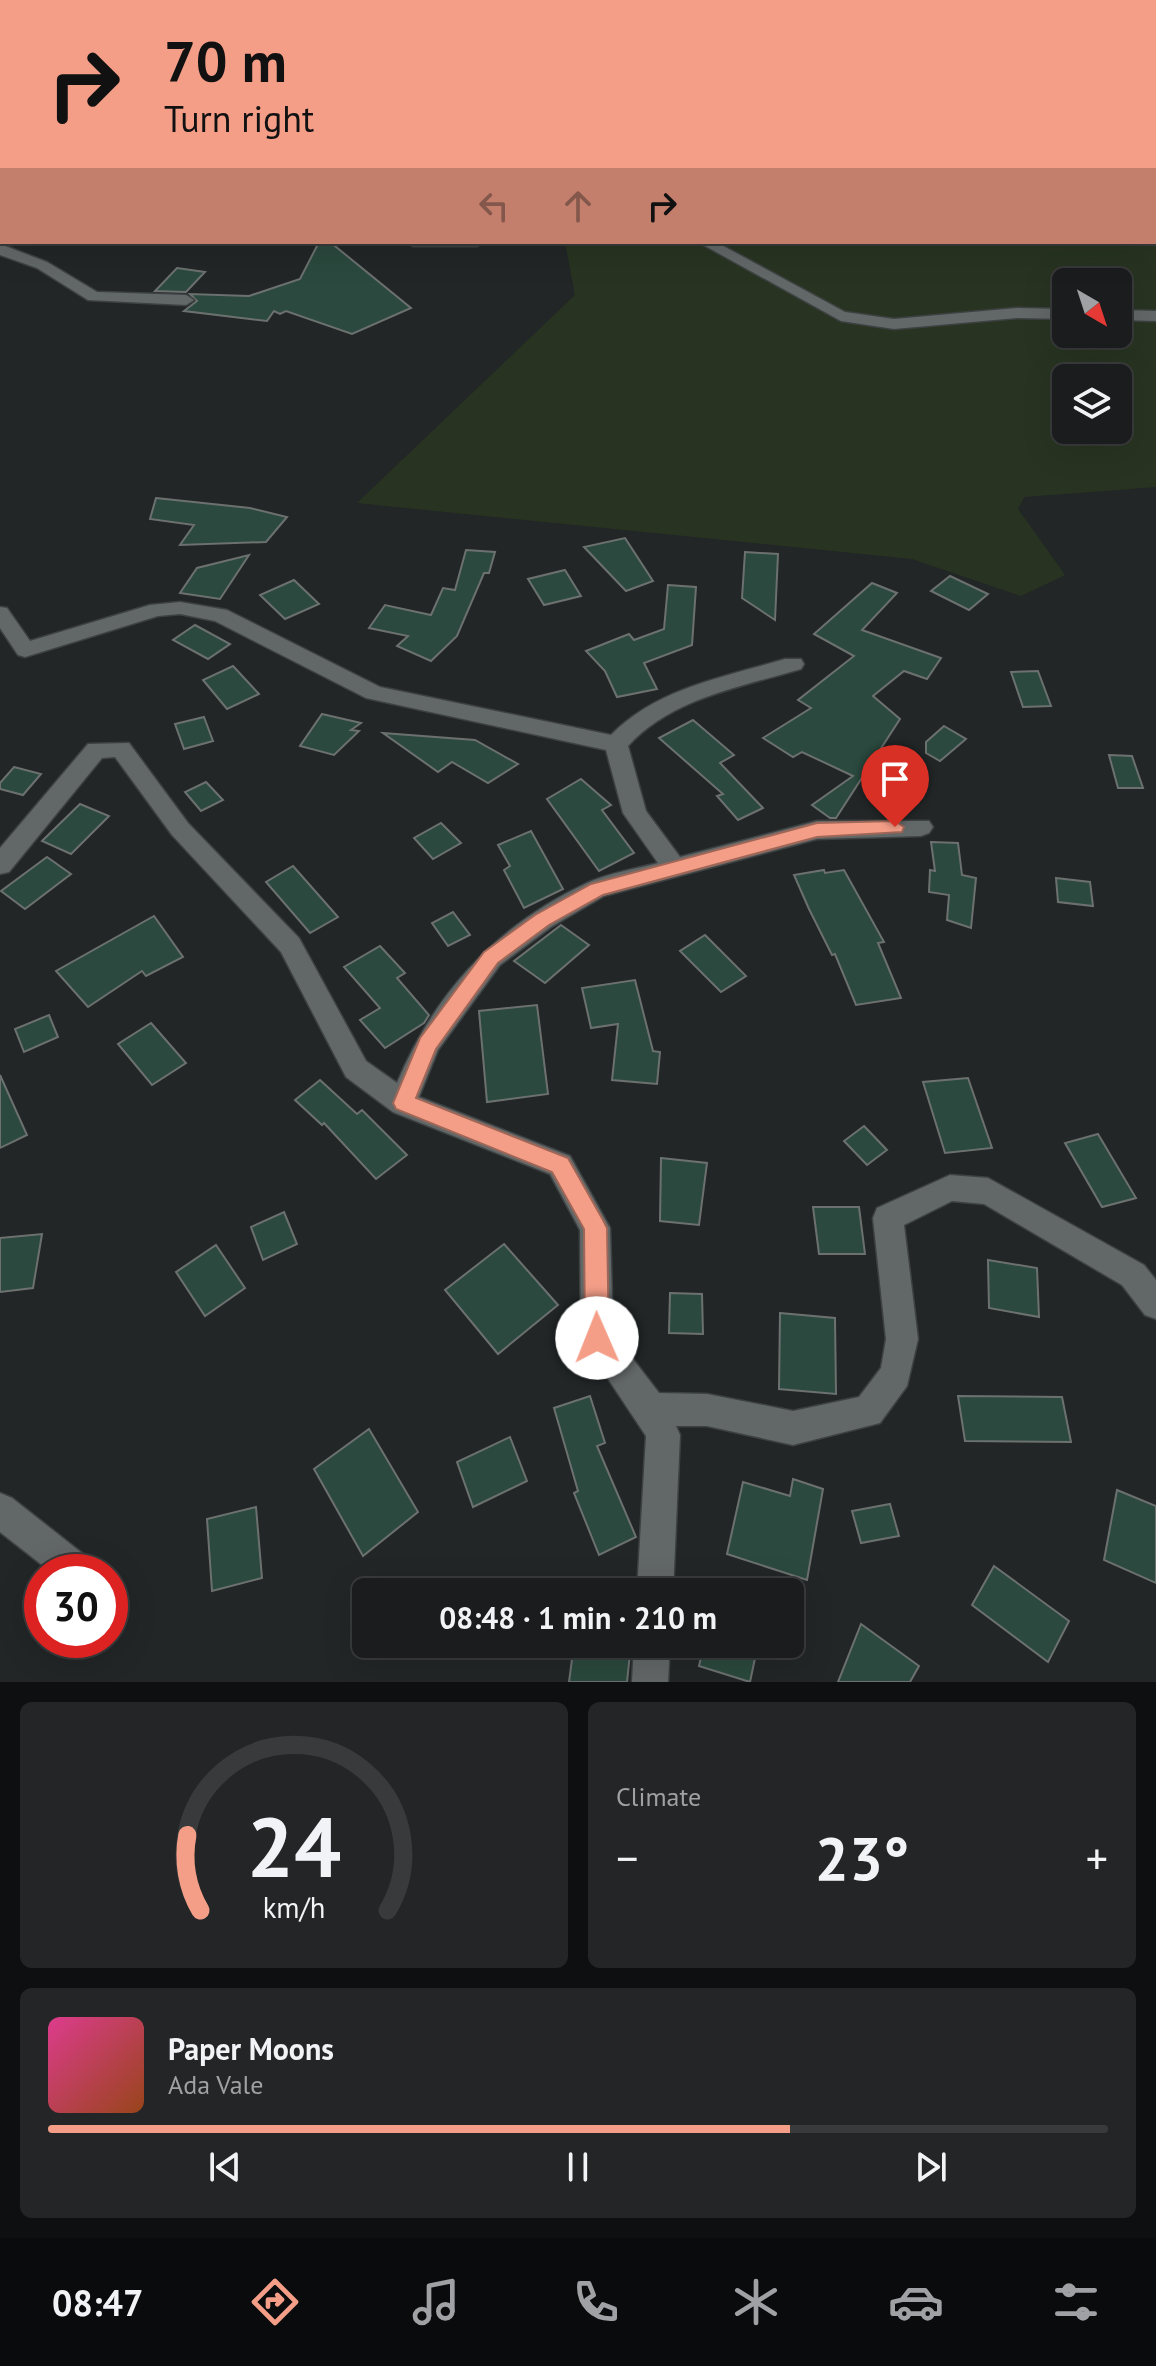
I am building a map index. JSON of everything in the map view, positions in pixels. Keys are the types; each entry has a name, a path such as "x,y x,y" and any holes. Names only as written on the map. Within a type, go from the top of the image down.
{"street":[{"path":"709,244 841,316 894,324 1017,313 1052,314"},
{"path":"0,248 10,255 42,265 94,297 186,300"},
{"path":"1132,315 1156,316"},
{"path":"0,613 25,650 157,610 180,608 220,615 374,693 616,744"},
{"path":"616,744 629,727 663,706 793,664"},
{"path":"616,744 635,813 674,867"},
{"path":"0,865 96,750 121,749 180,829 290,945 356,1069 403,1103 560,1165 595,1228 597,1338 651,1409 663,1435 656,1578"},
{"path":"403,1103 427,1044 491,958 542,920 597,889 817,830 921,827"},
{"path":"651,1409 707,1410 793,1428 868,1411 896,1375 902,1339 888,1218 950,1188 988,1191 1133,1275 1156,1304"},
{"path":"0,1510 56,1554"},
{"path":"650,1682 651,1658"}],"green space":[{"path":"565,244 1156,244 1156,487 1024,497 1018,509 1065,575 1021,596 912,559 357,503 575,295"}],"building":[{"path":"318,244 332,244 411,308 352,334 286,311 280,314 274,311 267,321 184,311 197,301 190,294 249,296 300,279"},
{"path":"177,268 205,272 186,292 155,291"},
{"path":"156,498 250,508 287,517 266,542 180,545 194,525 150,519"},
{"path":"625,538 653,581 626,591 584,547"},
{"path":"466,550 495,552 489,573 484,573 457,636 431,661 397,646 408,636 369,628 385,605 431,615 443,588 455,590"},
{"path":"745,552 778,554 775,620 742,598"},
{"path":"249,555 220,599 180,593 197,568"},
{"path":"565,570 581,596 544,605 528,579"},
{"path":"950,576 988,594 969,610 931,591"},
{"path":"294,580 319,604 285,619 260,595"},
{"path":"872,583 897,593 862,630 941,658 927,679 904,671 873,696 900,719 836,818 830,818 812,805 853,776 802,752 793,757 763,738 811,708 798,700 854,656 814,634"},
{"path":"668,585 696,587 692,645 644,663 657,689 617,697 605,671 586,651 629,634 634,640 664,629"},
{"path":"195,625 230,644 208,659 173,640"},
{"path":"233,666 259,694 227,709 203,680"},
{"path":"1038,671 1051,706 1023,707 1011,672"},
{"path":"322,714 361,723 351,730 359,731 334,755 300,746"},
{"path":"204,717 213,741 184,749 175,724"},
{"path":"693,720 734,755 720,763 763,808 738,820 717,796 723,794 659,738"},
{"path":"944,726 966,739 940,761 926,753 926,742"},
{"path":"383,733 475,740 518,764 488,783 452,762 438,772"},
{"path":"1109,755 1132,756 1143,788 1118,788"},
{"path":"14,767 41,774 23,795 0,789 0,783"},
{"path":"581,779 611,805 602,810 634,853 599,871 547,799"},
{"path":"206,782 223,800 201,811 185,792"},
{"path":"80,804 109,816 71,854 42,841"},
{"path":"441,823 461,843 433,859 414,838"},
{"path":"531,831 563,889 524,908 504,870 510,866 498,845"},
{"path":"931,842 958,843 962,875 976,878 971,928 947,920 949,895 929,892 930,870 935,871"},
{"path":"47,857 71,874 25,909 1,891"},
{"path":"293,866 338,917 310,933 266,882"},
{"path":"824,870 825,873 844,870 884,942 878,943 901,998 856,1005 835,954 832,955 794,875"},
{"path":"1056,878 1090,882 1093,906 1058,902"},
{"path":"453,912 470,935 448,946 432,923"},
{"path":"154,916 183,957 146,976 142,971 88,1007 56,971"},
{"path":"561,925 589,945 545,983 514,961"},
{"path":"705,935 746,976 721,992 680,951"},
{"path":"380,946 405,973 397,978 429,1015 424,1023 385,1048 360,1020 380,1008 344,967"},
{"path":"635,980 653,1051 660,1052 657,1084 612,1080 618,1024 591,1028 582,988"},
{"path":"537,1005 548,1094 487,1102 479,1011"},
{"path":"49,1015 58,1037 24,1052 15,1029"},
{"path":"151,1023 186,1063 152,1085 118,1044"},
{"path":"0,1075 27,1135 0,1148"},
{"path":"968,1078 992,1148 945,1153 923,1082"},
{"path":"320,1080 357,1114 362,1110 407,1155 376,1179 324,1123 322,1125 295,1100"},
{"path":"864,1126 887,1150 867,1165 844,1141"},
{"path":"1098,1134 1136,1198 1102,1207 1065,1143"},
{"path":"661,1158 707,1163 699,1225 660,1221"},
{"path":"813,1207 859,1207 865,1254 819,1254"},
{"path":"284,1212 297,1244 263,1260 251,1227"},
{"path":"42,1234 33,1288 0,1292 0,1238"},
{"path":"504,1244 558,1305 498,1354 445,1290"},
{"path":"216,1245 245,1288 205,1316 176,1272"},
{"path":"988,1260 1037,1268 1039,1317 989,1308"},
{"path":"670,1293 702,1294 703,1334 669,1333"},
{"path":"780,1313 835,1318 836,1394 779,1389"},
{"path":"590,1396 605,1443 597,1446 636,1537 599,1555 574,1493 578,1491 554,1408"},
{"path":"958,1396 1062,1397 1071,1442 965,1441"},
{"path":"369,1429 418,1512 363,1556 314,1469"},
{"path":"510,1437 527,1481 473,1507 457,1462"},
{"path":"793,1479 823,1489 807,1580 727,1554 743,1482 790,1496"},
{"path":"1117,1490 1156,1506 1156,1583 1104,1560"},
{"path":"890,1504 899,1536 861,1543 852,1511"},
{"path":"256,1507 262,1578 212,1591 207,1519"},
{"path":"994,1566 1069,1621 1048,1662 972,1605"},
{"path":"861,1624 919,1666 910,1682 838,1682"},
{"path":"572,1658 630,1658 627,1682 569,1682"},
{"path":"701,1658 755,1658 750,1682 699,1666"}],"route":[{"path":"597,1338 595,1228 560,1165 403,1103 427,1044 491,958 542,920 597,889 817,830 895,827"}]}
